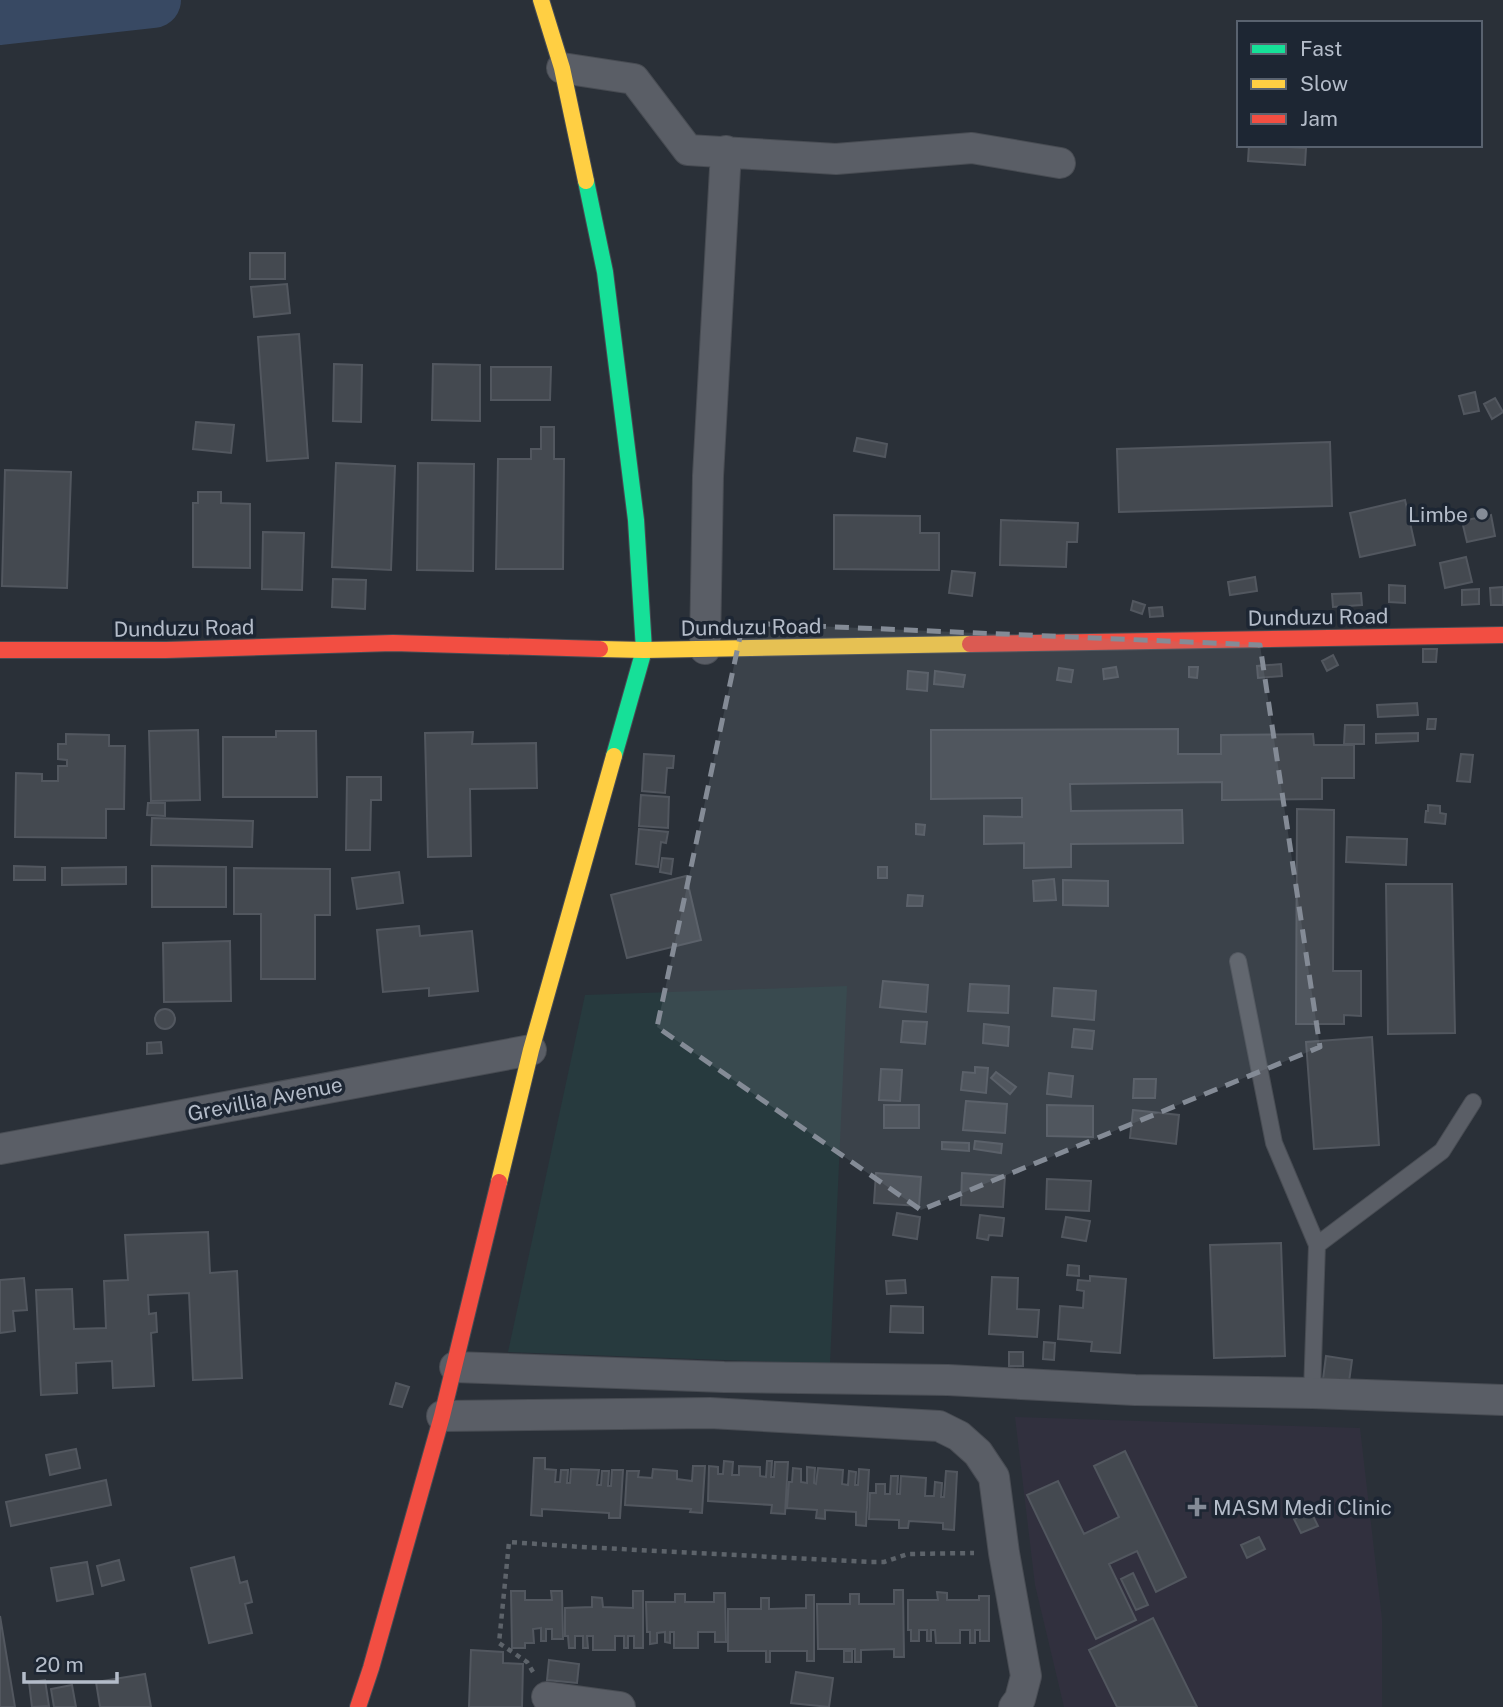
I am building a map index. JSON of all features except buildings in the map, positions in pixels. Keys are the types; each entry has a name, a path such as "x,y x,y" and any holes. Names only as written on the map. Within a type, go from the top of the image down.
{"street":[{"path":"358,1707 442,1416 531,1049 644,650 636,520 605,272 562,68 541,0"},
{"path":"562,68 635,79 688,150 836,159 972,148 1060,163"},
{"path":"705,649 708,477 726,151"},
{"name":"Dunduzu Road","path":"0,650 166,650 393,643 644,650 1503,635"},
{"name":"Grevillia Avenue","path":"0,1149 531,1049"},
{"path":"455,1367 724,1377 948,1380 1135,1390 1503,1400"},
{"path":"442,1416 710,1413 939,1426 959,1436 978,1453 993,1477 1026,1676 1020,1699 1014,1707"},
{"path":"547,1697 620,1707"}],"lane":[{"path":"1238,961 1274,1143 1317,1245 1312,1393"},
{"path":"1317,1245 1442,1151 1473,1102"}],"path":[{"path":"547,1697 527,1662 499,1643 509,1542 870,1562 884,1562 908,1554 1004,1553"}],"highlighted area":[{"path":"743,623 1260,645 1320,1047 921,1210 657,1027"}],"shaded area":[{"name":"MASM Medi Clinic","path":"1015,1417 1360,1428 1382,1619 1382,1707 1064,1707 1035,1585"}],"green space":[{"path":"847,986 830,1364 508,1352 585,995"}],"waterway":[{"path":"0,17 153,0"}],"traffic: fast":[{"path":"586,181 605,272 636,520 644,650 614,756"}],"traffic: slow":[{"path":"541,0 562,68 586,181"},
{"path":"600,649 970,644"},
{"path":"499,1182 531,1050 614,756"}],"traffic: jam":[{"path":"970,644 1503,635"},
{"path":"0,650 166,650 393,643 600,649"},
{"path":"358,1707 442,1416 499,1182"}],"place":[{"name":"Limbe","path":"1482,514"},
{"name":"MASM Medi Clinic","path":"1197,1507"}]}
